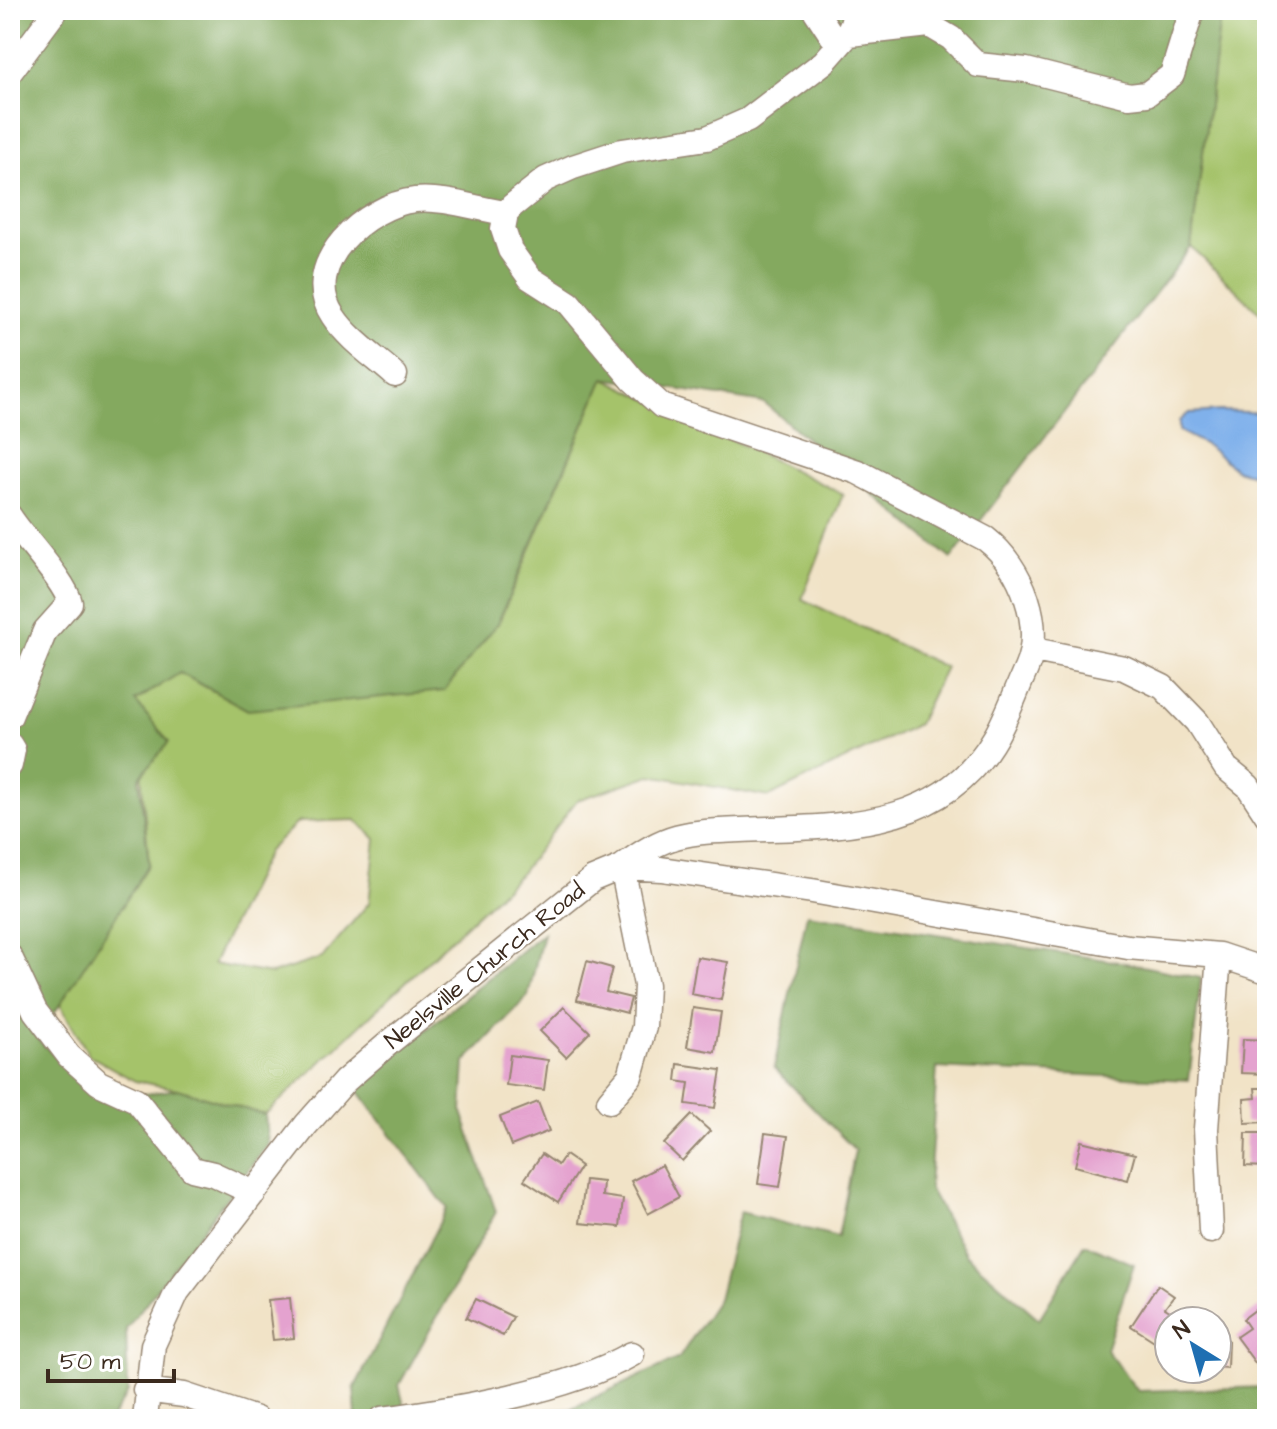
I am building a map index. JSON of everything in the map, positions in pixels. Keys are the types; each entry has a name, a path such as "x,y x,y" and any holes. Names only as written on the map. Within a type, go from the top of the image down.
{"street":[{"path":"10,72 56,10"},
{"path":"815,10 832,36 846,37 929,25 951,38 978,65 1026,70 1129,96 1147,94 1172,75 1192,10"},
{"path":"609,1101 630,1076 645,1013 646,985 622,867 653,843 699,832 843,828 908,812 940,794 970,769 995,737 1034,650 1023,586 1002,551 960,524 858,472 662,406 633,380 569,303 530,278 510,250 503,229 506,213 546,179 622,151 707,138 748,120 813,72 846,37 858,10"},
{"path":"395,375 333,316 324,296 326,274 334,250 378,210 397,203 418,199 506,213"},
{"path":"10,517 25,541 68,591 70,603 45,631 10,716"},
{"path":"1034,650 1124,668 1163,687 1197,722 1226,768 1248,786 1267,815"},
{"path":"10,745 13,750 10,765"},
{"name":"Neelsville Church Road","path":"145,1419 145,1390 153,1345 177,1292 345,1081 593,879 622,867 661,869 812,891 1128,947 1219,955 1266,969"},
{"path":"1211,1231 1206,1129 1219,955"},
{"path":"10,957 35,1011 69,1056 99,1083 136,1100 192,1169 213,1174 254,1193"},
{"path":"382,1419 472,1405 587,1375 632,1354"},
{"path":"145,1390 184,1395 256,1419"}],"green space":[{"path":"10,10 1221,10 1191,247 951,559 764,403 604,378 497,624 444,691 248,710 180,673 135,701 169,742 139,778 149,864 38,1039 99,1101 178,1089 265,1115 268,1144 126,1329 128,1392 111,1419 10,1419"},
{"path":"1221,10 1267,10 1267,320 1191,247"},
{"path":"604,378 843,494 802,599 945,667 918,724 769,797 651,775 577,800 520,874 265,1115 178,1089 135,1081 89,1055 59,1003 149,864 135,702 180,672 248,710 498,624","holes":["356,820 376,839 369,903 322,958 271,974 213,964 268,851 298,822"]},
{"path":"807,914 1132,964 1201,978 1189,1080 937,1068 929,1188 966,1255 1039,1319 1085,1244 1134,1264 1106,1350 1138,1391 1267,1387 1267,1419 417,1419 572,1408 679,1358 718,1299 740,1212 838,1237 855,1150 774,1068"},
{"path":"543,933 528,996 465,1062 462,1112 496,1212 399,1385 407,1419 291,1419 356,1416 354,1389 447,1208 356,1088"}],"water":[{"path":"1189,413 1267,413 1267,486 1254,475 1237,470 1206,445 1179,431 1179,421"}],"building":[{"path":"697,957 728,962 721,1000 691,994"},
{"path":"587,961 612,968 606,992 631,998 627,1013 577,1000"},
{"path":"564,1007 590,1032 566,1057 540,1031"},
{"path":"693,1008 721,1012 715,1052 687,1047"},
{"path":"1243,1039 1267,1040 1267,1074 1241,1073"},
{"path":"510,1055 548,1060 544,1090 506,1085"},
{"path":"678,1064 721,1070 715,1108 686,1104 689,1083 676,1081"},
{"path":"1255,1088 1267,1088 1267,1122 1245,1123 1244,1099 1256,1098"},
{"path":"538,1102 549,1131 511,1146 500,1117"},
{"path":"692,1115 710,1131 682,1161 664,1144"},
{"path":"765,1133 788,1136 780,1187 758,1184"},
{"path":"1246,1133 1267,1133 1267,1167 1245,1166"},
{"path":"1081,1141 1135,1154 1128,1180 1075,1166"},
{"path":"542,1154 558,1165 565,1155 581,1166 558,1202 524,1180"},
{"path":"662,1165 679,1197 648,1214 631,1181"},
{"path":"585,1180 603,1182 602,1196 623,1199 620,1227 580,1223"},
{"path":"1158,1285 1174,1296 1167,1305 1153,1305 1153,1340 1131,1326"},
{"path":"290,1298 294,1338 273,1340 268,1300"},
{"path":"476,1299 513,1317 503,1336 466,1318"},
{"path":"1259,1307 1267,1318 1267,1355 1256,1364 1236,1337 1249,1328 1243,1319"}]}
